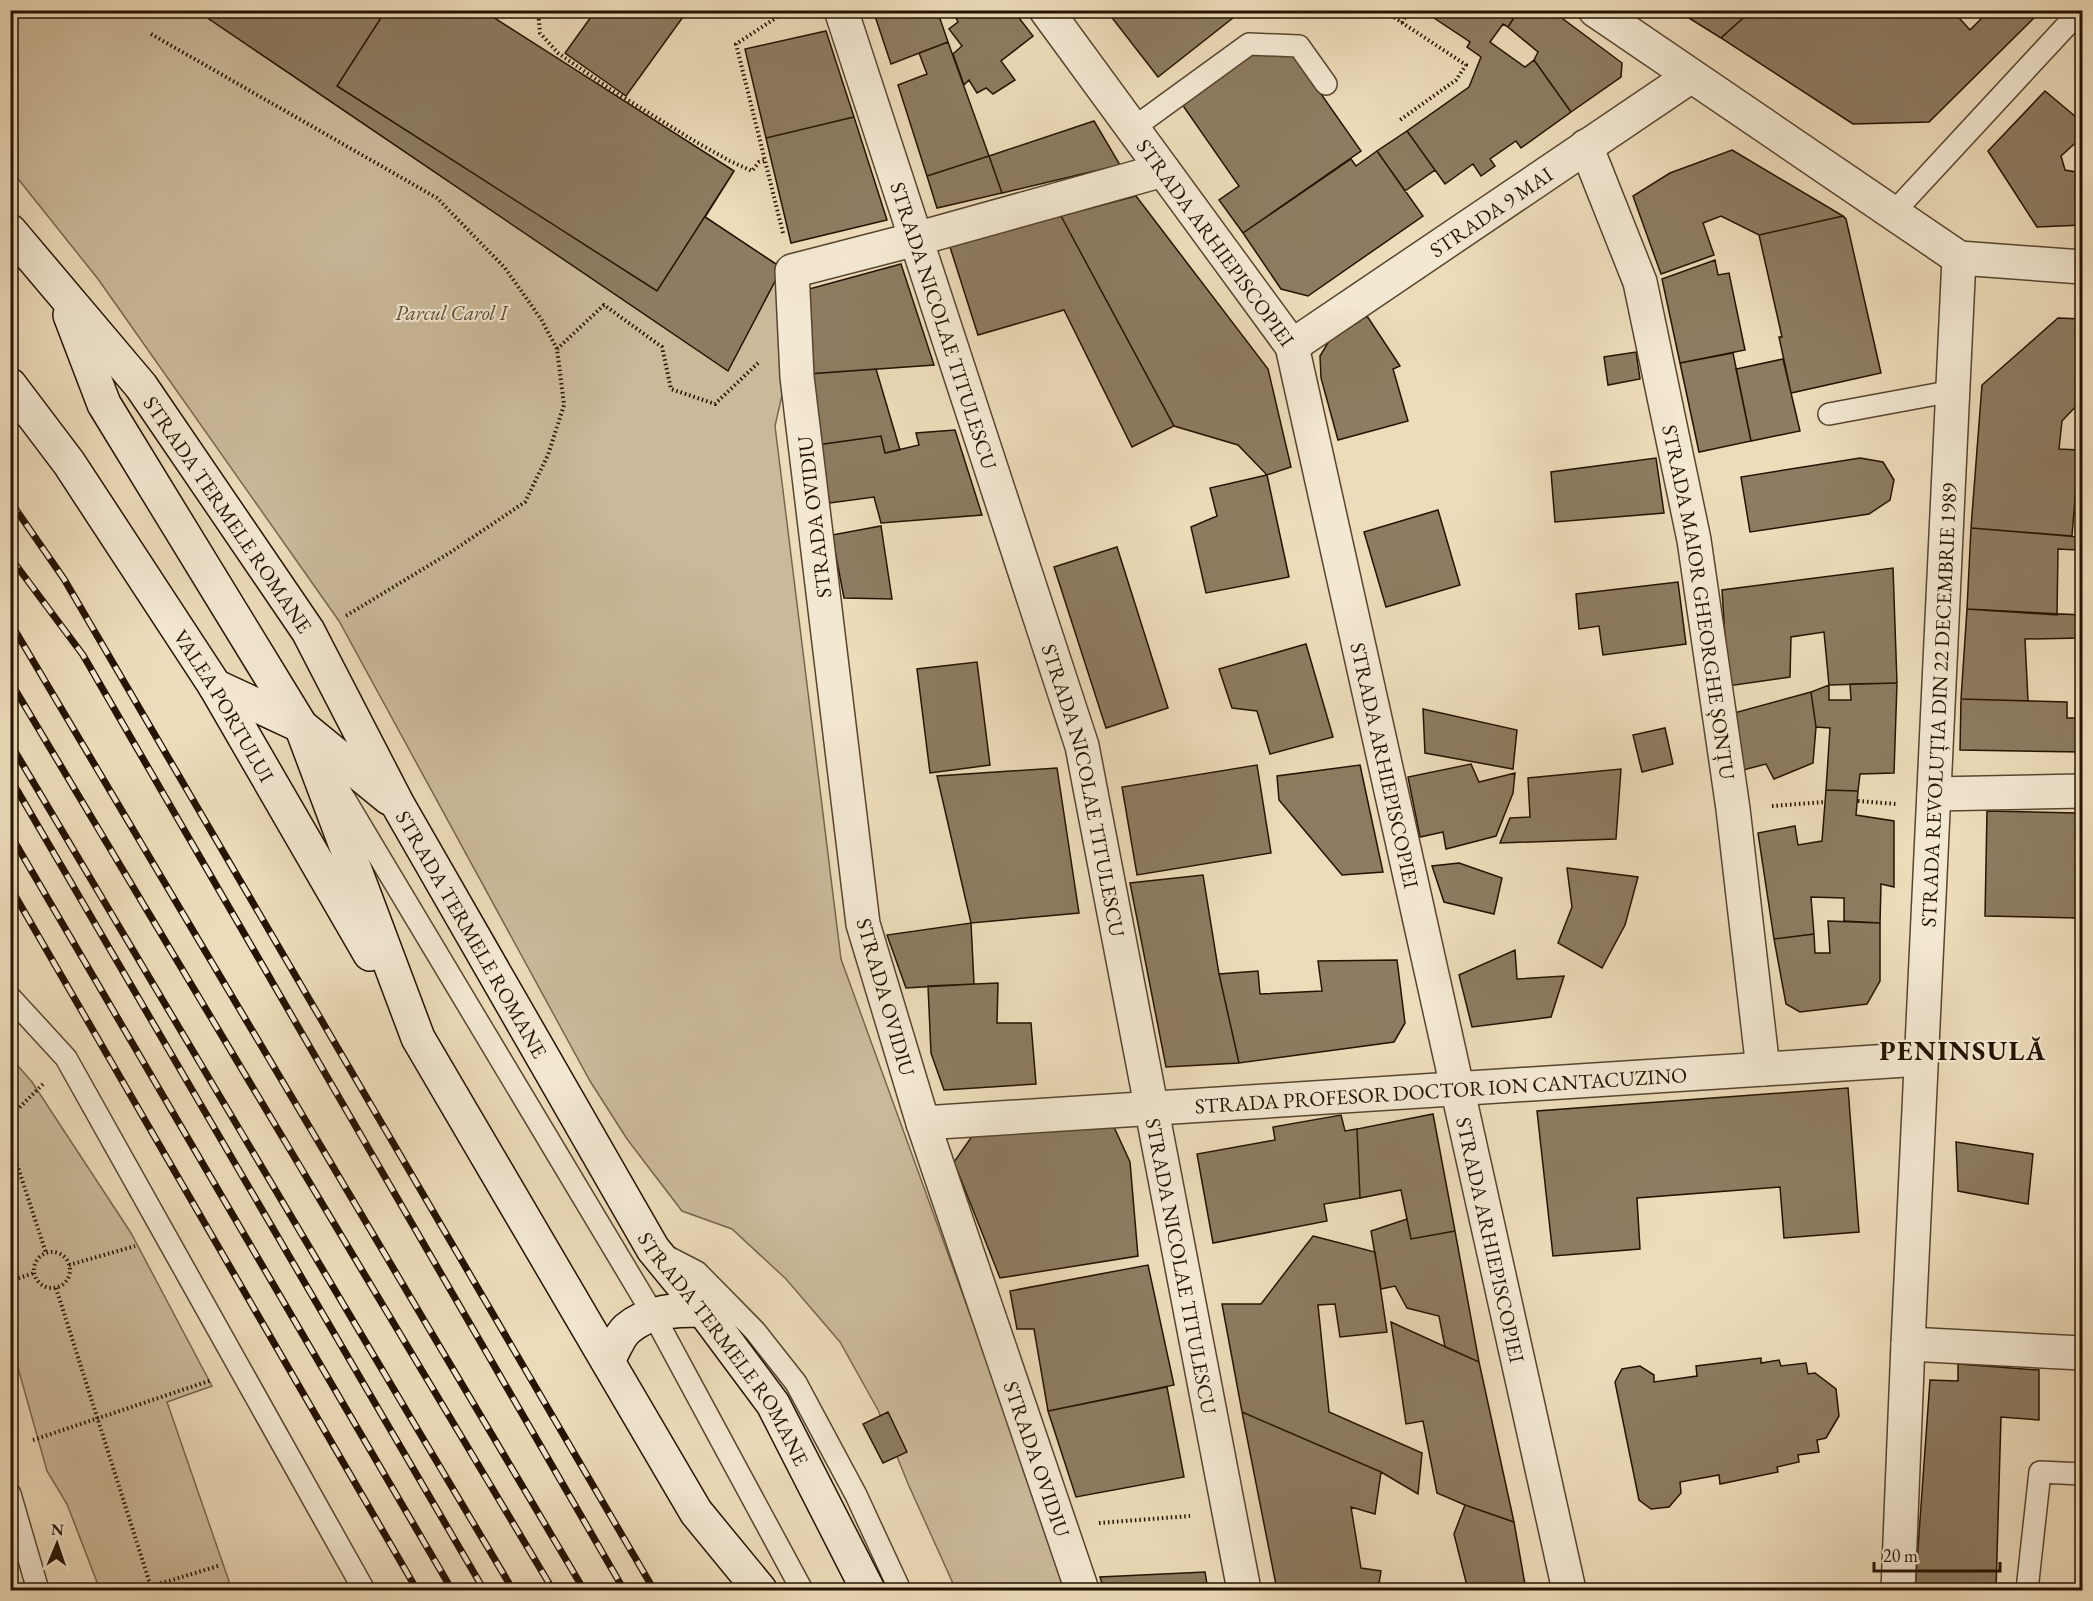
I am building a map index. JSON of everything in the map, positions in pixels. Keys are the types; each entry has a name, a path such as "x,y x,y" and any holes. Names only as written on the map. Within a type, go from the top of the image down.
{"street":[{"name":"STRADA NICOLAE TITULESCU","path":"841,10 1082,746 1244,1590"},
{"name":"STRADA ARHIEPISCOPIEI","path":"1046,10 1292,346 1569,1590"},
{"path":"1595,10 1959,258 2082,267"},
{"name":"STRADA 9 MAI","path":"1292,346 1691,76"},
{"name":"STRADA MAIOR GHEORGHE ȘONȚU","path":"1586,146 1640,282 1694,540 1733,809 1763,1069"},
{"path":"792,272 1163,170"},
{"name":"STRADA TERMELE ROMANE","path":"10,231 141,386 308,630 398,805 653,1249 703,1310 773,1404 868,1590"},
{"name":"STRADA REVOLUȚIA DIN 22 DECEMBRIE 1989","path":"1898,1590 1959,258"},
{"name":"STRADA OVIDIU","path":"792,272 797,377 863,924 923,1123 1082,1590"},
{"name":"STRADA TERMELE ROMANE","path":"59,288 104,404 301,726 418,1038 696,1512 760,1590"},
{"name":"VALEA PORTULUI","path":"10,385 69,463 215,686 418,1038"},
{"path":"215,686 301,726 398,805"},
{"path":"1934,794 2082,791"},
{"name":"STRADA PROFESOR DOCTOR ION CANTACUZINO","path":"923,1123 1921,1059"},
{"path":"608,1361 626,1330 653,1314 677,1310 703,1310"},
{"path":"1908,1344 2082,1353"},
{"path":"696,1512 739,1590"}],"lane":[{"path":"1893,213 2081,10"},
{"path":"1132,129 1249,45 1299,46 1326,84"},
{"path":"1829,414 1953,391"},
{"path":"301,726 653,1314 802,1590"},
{"path":"10,997 66,1058 364,1590"},
{"path":"653,1249 697,1272 755,1331 796,1383 856,1495 900,1590"},
{"path":"2026,1590 2040,1472 2082,1474"},
{"path":"10,1494 38,1590"}],"path":[{"path":"538,10 540,33 546,40 558,52 610,89 730,161 752,171 759,162 764,161"},
{"path":"788,10 736,44 792,272"},
{"path":"1383,10 1466,65 1456,80 1400,120"},
{"path":"1402,22 1409,10"},
{"path":"151,34 437,198 505,268 541,319 557,349 564,405 548,455 525,502 452,552 340,619"},
{"path":"557,349 604,305 662,347 671,389 715,404 750,372 795,321"},
{"path":"2074,513 2082,514"},
{"path":"1733,809 1825,802"},
{"path":"10,1118 45,1082"},
{"path":"10,1143 46,1253"},
{"path":"69,1265 144,1244"},
{"path":"52,1252 63,1256 69,1265 67,1281 56,1287 46,1287 40,1284 34,1274 36,1261 46,1253 52,1252"},
{"path":"10,1281 34,1274"},
{"path":"56,1287 151,1587"},
{"path":"33,1440 219,1378"},
{"path":"1060,1526 1230,1513"},
{"path":"140,1590 219,1566"}],"green space":[{"name":"Parcul Carol I","path":"10,11 482,11 734,171 705,217 782,268 788,369 775,426 841,959 1070,1590 956,1590 878,1410 840,1342 786,1279 732,1229 682,1211 627,1139 590,1081 339,621 98,279 11,170"},
{"path":"11,1058 32,1082 131,1233 212,1386 167,1402 232,1590 199,1590 197,1584 173,1590 100,1590 67,1504 47,1471 11,1343"}],"building":[{"path":"214,10 482,10 734,171 705,217 782,268 728,371 209,19"},
{"path":"386,10 482,10 734,171 657,291 337,86"},
{"path":"596,10 688,10 626,96 565,53"},
{"path":"873,10 937,10 948,42 891,64"},
{"path":"952,10 1013,10 1033,36 1001,61 1015,80 993,94 986,88 977,93 969,80 964,85 953,54 962,46 949,29 958,22"},
{"path":"1106,10 1243,10 1158,77"},
{"path":"1422,10 1519,10 1508,27 1503,24 1490,42 1525,67 1534,60 1571,112 1521,148 1516,141 1490,159 1495,166 1481,176 1473,164 1445,184 1407,131 1469,87 1481,57 1467,47 1470,42"},
{"path":"1519,10 1551,10 1622,63 1621,77 1571,112 1534,60 1538,52 1508,27"},
{"path":"1676,10 1752,10 1721,38"},
{"path":"1752,10 1952,10 1970,30 1990,10 2035,10 2038,14 1929,122 1853,124 1721,38"},
{"path":"826,31 854,117 766,138 745,49"},
{"path":"948,42 989,156 927,176 898,85 927,74 919,53"},
{"path":"1252,49 1293,54 1361,151 1243,233 1219,200 1239,186 1179,100"},
{"path":"2045,91 2082,122 2082,137 2061,156 2065,170 2082,173 2082,225 2037,227 1988,151"},
{"path":"854,117 887,220 791,243 766,138"},
{"path":"1094,121 1120,165 1002,193 989,156"},
{"path":"1407,131 1435,170 1405,191 1377,151"},
{"path":"1732,150 1843,216 1759,235 1721,216 1703,223 1714,255 1661,274 1633,196 1670,173"},
{"path":"1377,151 1423,216 1308,296 1281,289 1243,233 1351,159 1356,166"},
{"path":"989,156 1002,193 937,208 927,176"},
{"path":"1136,196 1268,369 1291,467 1267,475 1238,445 1174,426 1061,216"},
{"path":"1061,216 1174,426 1132,447 1064,310 978,335 950,247"},
{"path":"1843,216 1846,219 1881,373 1791,393 1779,337 1782,337 1759,235"},
{"path":"1715,260 1718,275 1729,273 1745,350 1680,363 1662,279"},
{"path":"901,264 934,365 808,374 798,292"},
{"path":"1367,316 1400,366 1393,369 1408,421 1338,440 1321,378 1320,356 1329,341"},
{"path":"2058,318 2082,319 2082,400 2062,421 2059,449 2079,450 2072,536 1971,528 1982,385"},
{"path":"1636,352 1640,379 1608,385 1604,357"},
{"path":"1733,353 1751,441 1699,452 1680,363"},
{"path":"1783,359 1800,431 1751,441 1736,369"},
{"path":"876,369 900,450 885,453 881,436 817,445 808,374"},
{"path":"955,430 982,515 881,523 874,497 830,503 817,445 881,436 885,453 919,445 916,433"},
{"path":"1656,458 1664,513 1555,522 1551,472"},
{"path":"1860,458 1883,462 1894,480 1890,500 1869,514 1750,532 1741,477"},
{"path":"1267,475 1289,577 1206,593 1191,527 1217,516 1210,488"},
{"path":"1438,510 1460,585 1386,607 1364,532"},
{"path":"881,526 892,599 844,598 832,535"},
{"path":"1971,528 2079,537 2078,550 2058,549 2057,615 1967,609"},
{"path":"1117,547 1168,708 1106,728 1054,567"},
{"path":"1893,568 1897,683 1829,685 1824,632 1791,637 1790,677 1728,686 1722,590"},
{"path":"1678,582 1686,644 1603,655 1599,626 1579,629 1576,594"},
{"path":"1967,609 2082,615 2082,638 2025,639 2028,701 1961,699"},
{"path":"1306,644 1333,737 1270,754 1257,711 1232,708 1219,669"},
{"path":"977,662 990,765 930,773 917,669"},
{"path":"1897,683 1894,773 1860,774 1858,791 1826,790 1830,728 1816,727 1811,692 1829,685 1829,700 1851,700 1850,684"},
{"path":"1811,692 1816,727 1813,763 1774,779 1766,764 1739,771 1734,713"},
{"path":"1961,699 2067,702 2067,718 2082,718 2082,752 1960,750"},
{"path":"1423,709 1517,730 1513,769 1425,753"},
{"path":"1665,728 1673,764 1642,772 1633,735"},
{"path":"1471,764 1479,782 1515,773 1513,793 1496,836 1446,849 1443,832 1420,837 1408,777"},
{"path":"1257,765 1271,853 1137,875 1122,787"},
{"path":"1360,765 1383,872 1342,875 1279,800 1277,776"},
{"path":"1057,768 1079,913 971,923 937,776"},
{"path":"1621,769 1616,839 1500,843 1510,818 1530,817 1528,778"},
{"path":"1826,790 1858,791 1856,815 1894,821 1894,887 1881,884 1880,923 1844,921 1844,898 1811,897 1814,934 1774,939 1758,833 1795,826 1798,845 1822,841"},
{"path":"1987,811 2076,813 2077,918 1985,916"},
{"path":"1459,863 1502,878 1494,914 1444,902 1432,866"},
{"path":"1567,868 1638,877 1625,925 1602,968 1558,943 1572,907"},
{"path":"1203,875 1219,974 1239,1063 1166,1067 1130,883"},
{"path":"1828,921 1880,923 1880,981 1867,1004 1800,1012 1786,1004 1774,939 1814,934 1815,953 1830,953"},
{"path":"971,923 974,984 906,988 887,935"},
{"path":"1515,950 1517,979 1564,976 1551,1017 1472,1027 1459,975"},
{"path":"1397,960 1405,1023 1394,1042 1239,1063 1219,974 1258,971 1260,994 1322,991 1318,961"},
{"path":"998,983 997,1023 1031,1023 1036,1084 944,1090 931,1053 928,986"},
{"path":"1848,1088 1859,1232 1784,1238 1780,1187 1637,1198 1640,1249 1553,1256 1537,1111"},
{"path":"1433,1114 1455,1231 1411,1239 1401,1190 1360,1198 1357,1129"},
{"path":"1341,1115 1345,1131 1357,1129 1360,1198 1324,1204 1327,1221 1213,1243 1197,1154 1275,1140 1273,1127"},
{"path":"1114,1127 1130,1162 1138,1256 1000,1278 954,1162 975,1132"},
{"path":"1956,1142 2033,1154 2028,1204 1958,1191"},
{"path":"1407,1219 1411,1239 1455,1231 1479,1362 1445,1347 1439,1316 1407,1308 1395,1286 1381,1289 1371,1231"},
{"path":"1313,1236 1375,1252 1387,1332 1340,1337 1335,1304 1318,1305 1329,1412 1422,1453 1418,1494 1381,1472 1242,1412 1222,1304 1261,1304"},
{"path":"1148,1265 1174,1385 1048,1411 1034,1329 1017,1329 1010,1291"},
{"path":"1391,1322 1479,1362 1514,1522 1437,1493 1423,1421 1406,1424"},
{"path":"1761,1358 1761,1363 1779,1360 1781,1366 1806,1363 1808,1374 1815,1373 1836,1389 1839,1416 1826,1438 1817,1440 1819,1452 1798,1455 1799,1462 1777,1467 1778,1472 1720,1484 1719,1475 1680,1482 1681,1493 1669,1507 1651,1509 1639,1500 1615,1382 1622,1369 1640,1366 1654,1375 1654,1382 1697,1376 1696,1366"},
{"path":"1958,1364 2039,1370 2039,1420 2001,1417 1996,1590 1915,1590 1930,1380 1958,1381"},
{"path":"1167,1387 1184,1477 1076,1497 1048,1411"},
{"path":"888,1412 907,1452 883,1463 863,1424"},
{"path":"1242,1412 1381,1472 1375,1514 1351,1507 1361,1568 1381,1571 1378,1590 1277,1590"},
{"path":"1465,1505 1514,1522 1526,1590 1468,1590 1454,1534"},
{"path":"1205,1572 1208,1590 1104,1590 1100,1577"},
{"path":"198,1584 199,1590 173,1590"}],"railway":[{"path":"10,501 64,579 654,1590"},
{"path":"10,557 83,655 624,1590"},
{"path":"10,622 584,1590"},
{"path":"10,681 553,1590"},
{"path":"10,743 513,1590"},
{"path":"10,778 484,1590"},
{"path":"10,834 452,1590"},
{"path":"10,887 417,1590"}],"district":[{"name":"PENINSULĂ","path":"1963,1050"}]}
